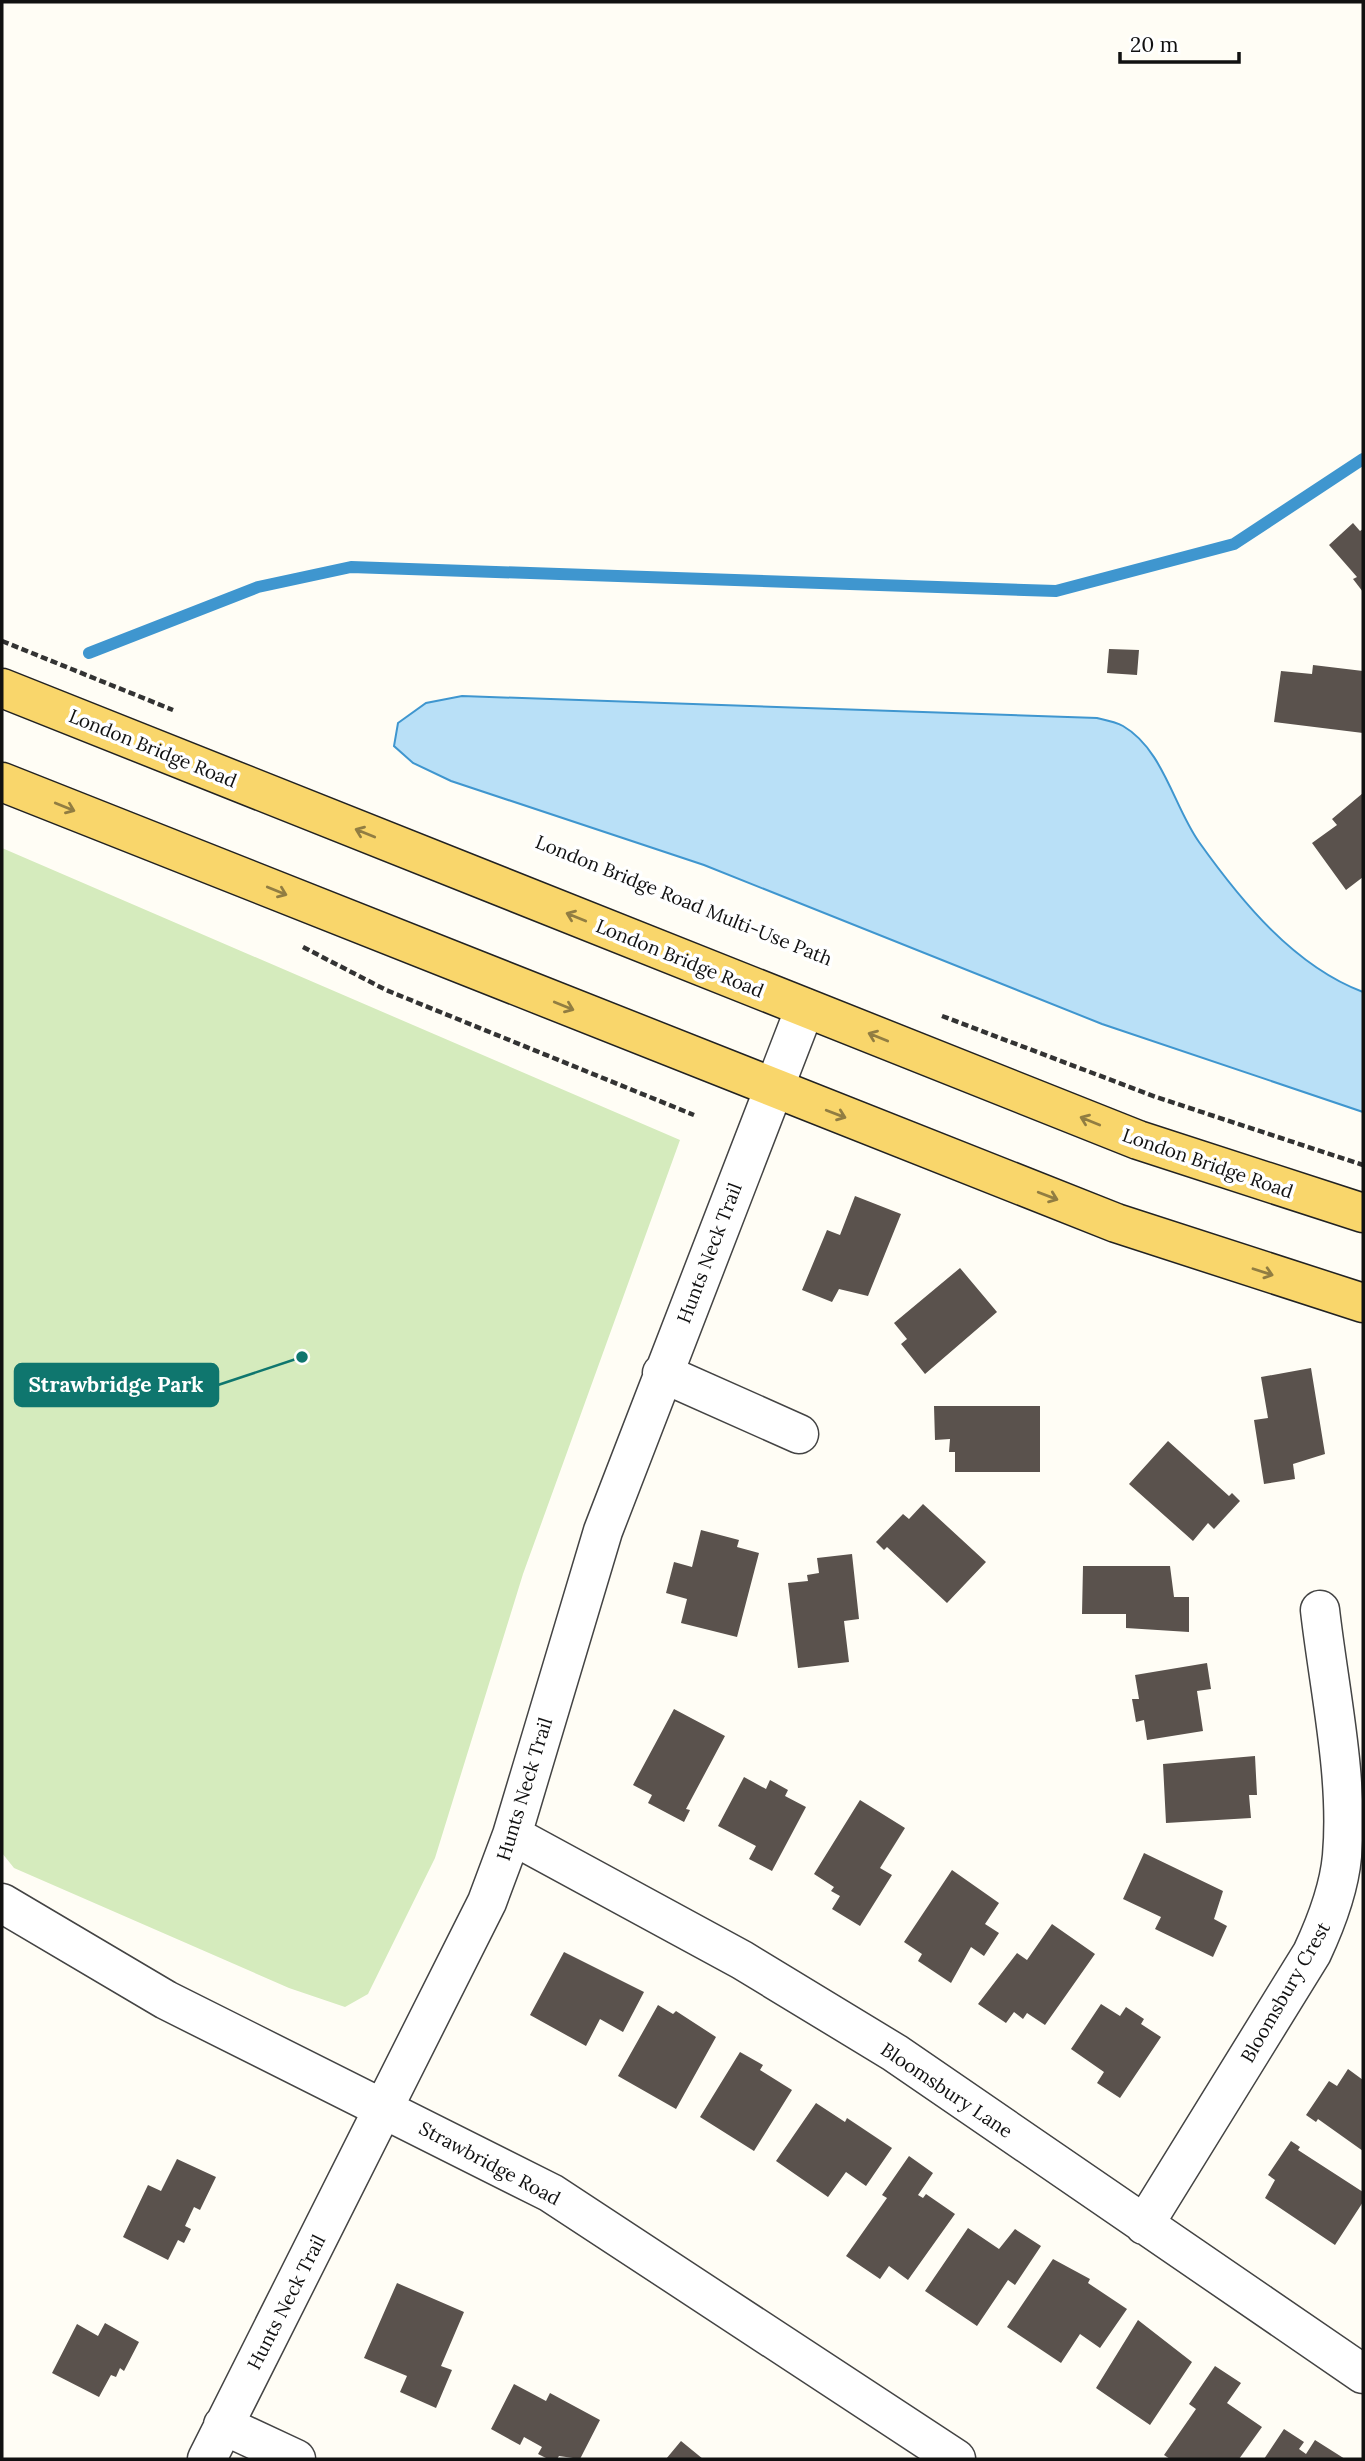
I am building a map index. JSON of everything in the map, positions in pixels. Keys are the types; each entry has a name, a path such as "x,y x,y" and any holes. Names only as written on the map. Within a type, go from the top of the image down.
{"main road":[{"name":"London Bridge Road","path":"2,688 1138,1140 1363,1213"},
{"path":"2,782 1116,1223 1363,1303"}],"street":[{"name":"Hunts Neck Trail","path":"207,2459 486,1902 512,1835 603,1531 805,1008"},
{"path":"662,1373 799,1434"},
{"name":"Bloomsbury Crest","path":"1144,2225 1312,1953 1328,1917 1342,1859 1344,1809 1320,1610"},
{"name":"Bloomsbury Lane","path":"512,1835 742,1960 895,2053 1363,2374"},
{"name":"Strawbridge Road","path":"2,1903 166,2000 551,2193 956,2459"},
{"path":"223,2424 296,2459"}],"path":[{"path":"2,641 183,714"},
{"path":"291,941 386,990 694,1115"},
{"path":"936,1014 1156,1097 1363,1165"}],"green space":[{"path":"2,848 680,1140 523,1574 435,1858 368,1994 345,2007 289,1988 14,1868 2,1853"}],"water":[{"path":"462,696 1097,718 1120,725 1137,736 1148,749 1199,842 1251,909 1292,949 1314,966 1363,992 1363,1112 1102,1024 704,865 451,781 413,763 394,746 398,723 426,703"}],"building":[{"path":"1353,523 1360,531 1363,529 1363,592 1353,579 1357,577 1329,545"},
{"path":"1109,649 1139,650 1137,675 1107,673"},
{"path":"1313,665 1363,671 1363,733 1274,722 1281,671 1312,674"},
{"path":"1363,793 1363,877 1346,890 1312,843 1337,825 1332,819"},
{"path":"855,1196 901,1214 868,1296 839,1289 832,1302 802,1290 827,1230 840,1235"},
{"path":"960,1268 997,1312 925,1374 901,1344 907,1339 894,1323"},
{"path":"1311,1368 1325,1454 1293,1464 1295,1479 1264,1484 1254,1420 1268,1418 1261,1377"},
{"path":"934,1406 1040,1406 1040,1472 955,1472 955,1452 949,1452 950,1439 935,1440"},
{"path":"1168,1441 1229,1496 1232,1493 1240,1501 1214,1529 1208,1523 1193,1541 1129,1484"},
{"path":"923,1504 986,1562 947,1603 887,1547 884,1550 876,1542 903,1514 909,1519"},
{"path":"701,1530 739,1540 737,1547 759,1553 737,1637 681,1623 687,1599 666,1593 674,1562 692,1567"},
{"path":"852,1554 859,1619 844,1621 849,1662 798,1668 788,1583 808,1581 807,1575 819,1573 817,1558"},
{"path":"1083,1566 1170,1566 1174,1597 1189,1597 1189,1632 1126,1628 1126,1614 1082,1614"},
{"path":"1207,1663 1211,1689 1197,1691 1203,1731 1147,1740 1144,1720 1136,1722 1132,1699 1139,1699 1135,1675"},
{"path":"674,1709 725,1736 686,1809 690,1810 684,1822 648,1803 652,1795 633,1785"},
{"path":"1255,1756 1257,1795 1249,1795 1251,1818 1166,1823 1163,1764"},
{"path":"744,1777 766,1789 770,1780 788,1790 785,1796 806,1807 772,1871 749,1859 756,1846 718,1826"},
{"path":"860,1800 905,1828 880,1868 892,1875 860,1926 832,1909 840,1896 831,1891 834,1887 814,1874"},
{"path":"1144,1853 1223,1891 1214,1919 1227,1926 1213,1957 1155,1929 1161,1917 1123,1899"},
{"path":"952,1870 999,1903 985,1924 999,1933 984,1956 971,1947 951,1983 918,1961 922,1954 904,1942"},
{"path":"1052,1924 1095,1954 1045,2025 1027,2013 1023,2019 1014,2012 1006,2023 978,2004 1017,1953 1027,1960"},
{"path":"564,1952 644,1992 623,2032 600,2019 586,2046 530,2015"},
{"path":"1101,2004 1120,2016 1126,2007 1144,2019 1141,2024 1161,2037 1120,2098 1097,2083 1104,2072 1071,2049"},
{"path":"658,2005 673,2014 676,2011 716,2037 676,2109 618,2076"},
{"path":"740,2052 763,2065 760,2070 792,2090 754,2151 700,2117"},
{"path":"1348,2069 1363,2080 1363,2151 1318,2119 1316,2122 1306,2115 1329,2081 1337,2086"},
{"path":"816,2103 845,2122 847,2118 892,2148 866,2186 846,2172 828,2197 776,2161"},
{"path":"1291,2141 1300,2147 1298,2150 1363,2192 1363,2202 1335,2245 1265,2198 1275,2180 1268,2175"},
{"path":"909,2156 933,2173 918,2195 923,2198 926,2194 955,2214 908,2280 889,2266 880,2279 846,2256 887,2198 882,2195"},
{"path":"177,2159 216,2177 200,2210 194,2207 185,2226 191,2229 184,2243 178,2240 168,2260 123,2237 148,2185 161,2191"},
{"path":"968,2228 999,2249 1015,2229 1041,2246 1015,2285 1008,2280 977,2326 925,2291"},
{"path":"1053,2259 1090,2279 1088,2283 1127,2309 1100,2348 1080,2334 1061,2363 1007,2327"},
{"path":"397,2283 464,2312 441,2366 452,2370 436,2408 400,2392 407,2376 364,2358"},
{"path":"1138,2320 1192,2362 1150,2425 1096,2388"},
{"path":"105,2323 139,2342 124,2371 120,2368 116,2377 111,2375 99,2397 52,2373 77,2324 98,2336"},
{"path":"1215,2366 1241,2383 1227,2403 1262,2427 1239,2459 1170,2459 1164,2455 1196,2409 1189,2404"},
{"path":"514,2384 546,2401 550,2393 600,2420 580,2459 559,2456 557,2459 548,2459 538,2454 542,2447 524,2437 520,2445 491,2429"},
{"path":"1284,2429 1304,2442 1299,2449 1306,2454 1315,2440 1345,2459 1264,2459"},
{"path":"681,2441 703,2459 666,2459"}],"waterway":[{"path":"89,653 258,587 351,567 1056,591 1234,544 1363,459"}],"place":[{"name":"Strawbridge Park","path":"302,1357"}]}
